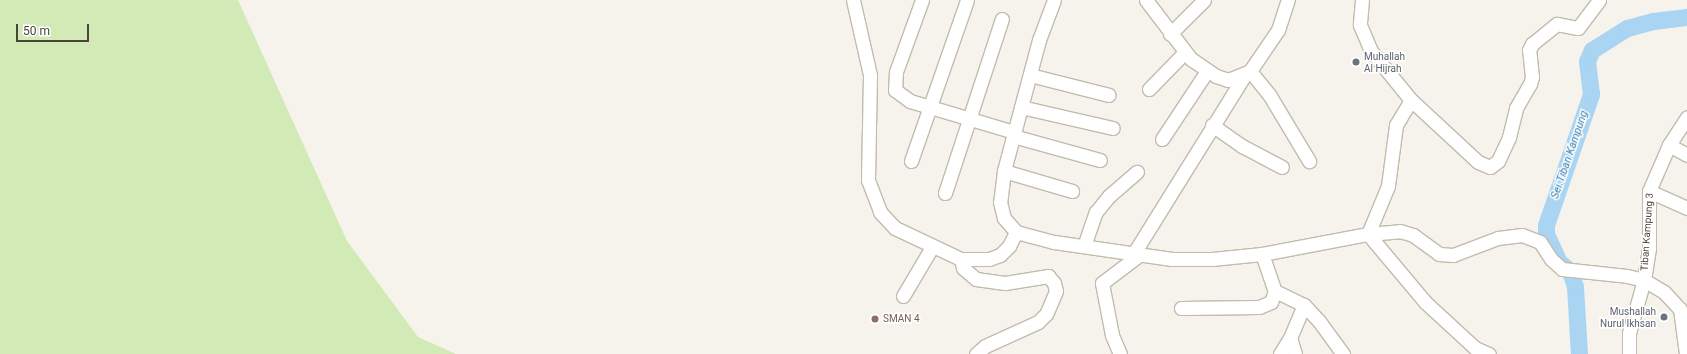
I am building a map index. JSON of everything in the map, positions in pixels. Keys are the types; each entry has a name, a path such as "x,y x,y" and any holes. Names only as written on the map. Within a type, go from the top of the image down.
{"street":[{"path":"853,0 870,75 866,166 872,196 886,221 932,247 961,259 989,259 1000,255 1009,246 1016,232"},
{"path":"922,0 894,83 900,95 929,107 1100,160"},
{"path":"911,161 967,0"},
{"path":"1146,0 1170,34 1185,52 1207,71 1228,80 1247,74"},
{"path":"1170,34 1204,0"},
{"path":"1120,354 1112,335 1102,283 1137,254 1212,125 1278,30 1288,0"},
{"path":"1362,0 1360,25 1368,45 1411,100 1478,162 1490,167 1495,165 1509,137 1516,108 1530,84 1532,77 1529,50 1532,44 1557,24 1578,28 1599,0"},
{"path":"1051,1 1004,172 1000,202 1004,218 1016,232 1037,239 1172,259 1212,259 1262,254 1368,234 1406,232 1445,256 1453,255 1498,238 1522,235 1540,242 1551,259 1562,269 1644,280 1672,300 1680,309 1686,354"},
{"path":"946,192 1002,20"},
{"path":"1149,89 1185,52"},
{"path":"1162,139 1207,71"},
{"path":"1247,74 1270,96 1309,161"},
{"path":"1030,75 1109,96"},
{"path":"1368,234 1388,186 1396,125 1411,100"},
{"path":"1021,108 1113,128"},
{"name":"Tiban Kampung 3","path":"1629,354 1629,333 1644,280 1648,248 1649,191 1669,145 1687,116"},
{"path":"1212,125 1242,146 1282,167"},
{"path":"1669,145 1687,155"},
{"path":"1004,172 1072,190"},
{"path":"1084,246 1096,212 1109,196 1137,172"},
{"path":"1649,191 1687,208"},
{"path":"1368,234 1425,302 1475,348 1489,354"},
{"path":"903,296 932,247"},
{"path":"1181,308 1259,307 1271,302 1275,291 1262,254"},
{"path":"961,259 963,268 976,279 1005,283 1048,276 1054,283 1056,291 1046,314 1038,322 1029,328 986,346 976,354"},
{"path":"1275,291 1304,305 1319,321 1343,354"},
{"path":"1280,354 1290,338 1304,305"},
{"path":"1290,338 1295,354"}],"green space":[{"path":"0,0 238,0 347,241 418,337 456,354 0,354"}],"waterway":[{"name":"Sei.Tiban Kampung","path":"1579,354 1575,287 1570,271 1559,262 1546,234 1546,225 1591,94 1587,61 1592,50 1627,28 1653,21 1687,17"}],"place":[{"name":"Muhallah Al Hijrah","path":"1356,62"},
{"name":"Mushallah Nurul Ikhsan","path":"1664,317"},
{"name":"SMAN 4","path":"875,319"}]}
